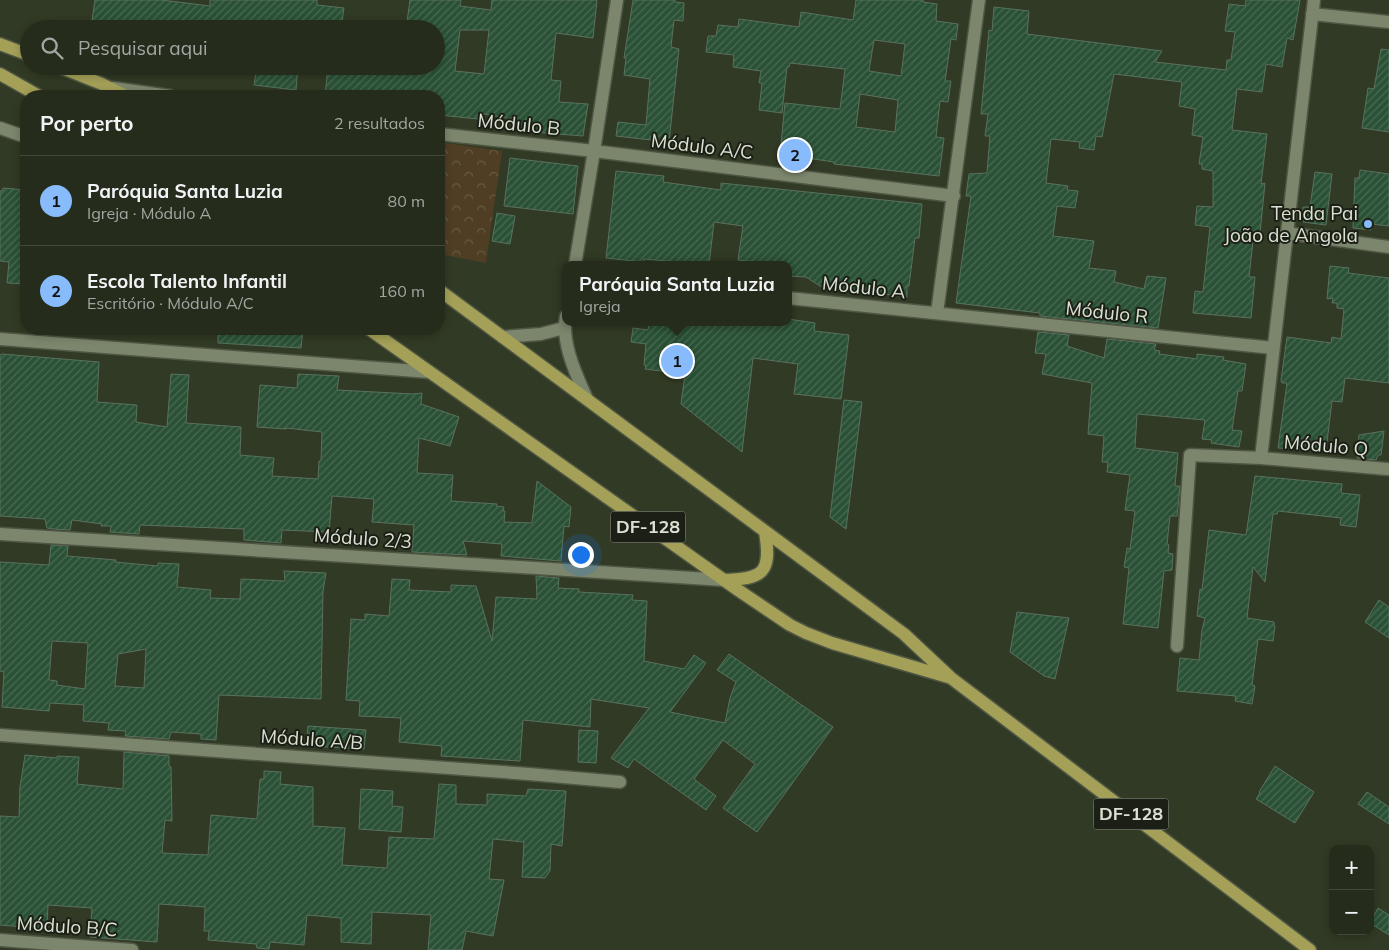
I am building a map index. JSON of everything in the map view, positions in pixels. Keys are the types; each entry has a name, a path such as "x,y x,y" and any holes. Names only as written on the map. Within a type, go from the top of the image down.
{"main road":[{"path":"0,44 20,52"},
{"path":"0,74 28,90"},
{"path":"79,75 114,90"},
{"name":"DF-128","path":"445,294 904,634 951,678 1310,950"},
{"name":"DF-128","path":"377,335 790,625 832,644 951,678"},
{"path":"724,580 746,579 758,575 766,565 769,552 765,532"}],"street":[{"path":"576,261 617,0"},
{"path":"937,314 980,0"},
{"path":"1178,646 1190,455 1261,458 1314,0"},
{"path":"1312,14 1389,22"},
{"path":"110,88 125,90"},
{"path":"0,128 20,135"},
{"name":"Módulo B","path":"445,135 594,151"},
{"name":"Módulo A/C","path":"594,151 954,196"},
{"path":"1286,233 1389,247"},
{"name":"Módulo A","path":"792,298 937,314"},
{"name":"Módulo R","path":"937,314 1273,348"},
{"path":"503,338 541,334 562,324"},
{"path":"566,326 572,362 587,399"},
{"path":"0,339 429,372"},
{"name":"Módulo Q","path":"1261,458 1387,469"},
{"name":"Módulo 2/3","path":"0,534 724,580"},
{"name":"Módulo A/B","path":"0,735 620,782"},
{"name":"Módulo B/C","path":"0,940 132,950"}],"green space":[{"path":"445,143 502,151 486,263 445,255"}],"building":[{"path":"95,0 162,0 210,6 210,0 317,0 317,5 344,8 342,20 92,20"},
{"path":"410,0 461,0 460,6 491,10 492,0 597,0 593,38 556,33 551,80 561,81 559,102 588,104 583,136 533,132 533,130 518,128 518,120 479,113 478,119 445,116 445,90 326,90 327,75 445,75 445,20 407,20","holes":["460,30 489,30 484,74 455,71"]},
{"path":"633,0 675,0 675,2 684,3 683,21 674,20 671,47 679,49 669,142 616,136 618,122 646,125 650,79 624,75 626,58 624,58"},
{"path":"856,0 923,0 923,2 937,4 936,21 958,24 956,40 951,39 945,81 951,81 948,102 940,101 936,137 944,138 939,176 834,164 834,162 780,154 785,103 840,109 845,69 790,63 789,67 787,67 782,113 759,110 762,83 759,83 761,71 733,67 734,55 706,52 708,36 716,36 718,25 738,27 739,19 799,27 801,12 853,20","holes":["874,40 905,44 901,76 869,71","860,94 898,100 895,132 856,127"]},
{"path":"1246,0 1300,0 1293,40 1287,38 1282,67 1266,64 1262,92 1237,89 1232,130 1267,134 1261,184 1265,183 1260,233 1254,232 1249,277 1255,277 1251,318 1193,313 1195,291 1203,292 1210,227 1195,225 1197,206 1213,207 1213,171 1202,169 1202,164 1199,164 1203,137 1192,135 1195,109 1179,106 1182,82 1114,74 1102,137 1096,136 1094,150 1079,148 1080,142 1051,139 1046,183 1068,186 1067,190 1078,191 1075,208 1057,206 1053,236 1094,241 1089,268 1116,271 1114,282 1144,289 1147,276 1166,278 1158,328 1040,316 1040,313 956,303 971,196 966,196 969,174 987,173 990,136 985,136 988,114 981,114 989,30 992,31 994,7 1029,11 1027,34 1162,51 1155,62 1226,70 1227,60 1231,60 1235,32 1225,31 1229,4 1245,6"},
{"path":"1381,49 1389,50 1389,132 1362,128 1368,88 1374,89"},
{"path":"256,75 297,75 296,90 254,85"},
{"path":"510,158 578,166 573,214 504,206"},
{"path":"1360,170 1389,174 1389,226 1371,224 1371,230 1353,228 1355,178 1359,178"},
{"path":"616,171 664,176 663,182 721,190 721,183 922,204 919,238 915,238 907,297 820,286 806,277 792,276 792,261 738,260 743,226 714,222 709,261 644,259 644,261 634,261 606,258"},
{"path":"1315,172 1332,174 1326,225 1303,222 1303,207 1310,207"},
{"path":"3,188 20,189 20,284 7,283 9,262 0,261 0,191"},
{"path":"497,213 515,216 510,244 492,241"},
{"path":"1330,266 1349,268 1348,273 1389,278 1389,383 1345,378 1342,402 1332,401 1326,450 1278,448 1287,383 1282,383 1281,380 1287,337 1331,343 1332,337 1341,339 1344,309 1337,308 1337,303 1332,303 1333,298 1327,299"},
{"path":"792,320 815,323 814,331 849,335 841,399 794,394 798,364 753,358 742,452 681,404 685,374 645,369 646,344 631,342 633,328 648,330 648,326 792,326"},
{"path":"1038,332 1069,335 1067,346 1104,358 1107,339 1156,344 1154,350 1160,351 1159,354 1197,359 1197,354 1224,357 1223,360 1246,364 1242,391 1238,391 1232,430 1242,431 1239,447 1211,443 1212,440 1202,439 1205,420 1137,414 1135,448 1178,453 1175,486 1180,486 1177,516 1170,516 1167,544 1169,545 1168,553 1173,554 1172,570 1164,571 1158,628 1123,624 1129,568 1124,567 1127,548 1130,549 1135,511 1125,510 1130,475 1107,472 1108,462 1102,462 1104,436 1088,434 1092,383 1042,374 1046,354 1035,353"},
{"path":"218,335 302,335 301,348 218,343"},
{"path":"0,355 99,362 97,402 137,405 136,422 167,427 171,374 189,375 186,423 241,427 240,455 274,458 272,476 318,479 322,432 257,427 260,385 297,388 298,374 339,376 337,390 422,393 421,404 459,417 450,446 419,438 417,473 453,475 451,501 497,504 496,506 504,507 504,522 532,523 537,481 571,507 569,527 564,526 561,561 501,556 502,544 463,541 467,555 412,552 414,525 372,522 374,499 332,496 329,532 282,530 281,543 244,540 244,529 140,525 139,534 110,532 111,526 101,526 102,524 72,520 70,530 53,529 47,528 45,519 0,516"},
{"path":"844,400 862,402 846,529 830,517"},
{"path":"1384,431 1381,455 1378,455 1376,460 1357,458 1359,435"},
{"path":"1255,476 1342,484 1341,493 1360,495 1356,527 1340,525 1341,518 1278,511 1277,514 1273,514 1265,582 1253,567 1247,618 1274,622 1275,626 1273,641 1258,639 1252,685 1255,686 1252,704 1235,701 1236,696 1177,691 1180,658 1199,660 1205,618 1197,616 1209,530 1246,535"},
{"path":"51,545 68,546 67,556 158,566 158,563 179,564 177,587 211,590 210,598 240,599 241,579 285,581 284,571 326,573 323,591 321,699 219,695 216,740 201,739 201,734 171,732 169,739 125,736 126,731 108,730 109,723 83,721 84,705 50,703 49,711 2,707 4,672 0,671 0,562 49,565","holes":["52,641 88,643 85,689 57,685 57,681 49,680","146,649 144,688 115,686 118,654"]},
{"path":"536,576 559,578 558,588 579,589 579,592 633,595 632,600 647,601 644,661 684,669 694,655 706,663 670,712 725,723 730,698 736,682 717,670 729,654 833,727 757,832 723,808 755,764 723,740 694,779 716,796 706,810 634,759 628,768 611,758 649,708 591,699 590,727 523,720 520,761 441,756 442,746 399,742 401,718 359,716 360,701 346,700 351,619 365,620 365,614 389,616 392,579 410,580 409,590 451,592 451,585 476,586 492,641 496,597 537,599"},
{"path":"1379,600 1389,607 1389,638 1365,622"},
{"path":"1017,612 1069,618 1055,679 1044,676 1010,652"},
{"path":"308,726 366,730 364,749 306,746"},
{"path":"579,730 598,731 596,763 578,762"},
{"path":"124,752 169,756 172,821 165,820 162,853 208,855 211,815 257,819 260,779 264,779 264,771 281,772 280,784 313,787 313,826 345,828 342,865 387,868 389,837 434,839 439,784 456,785 456,804 487,805 487,794 526,796 528,789 566,791 562,846 551,844 550,871 545,878 522,877 524,842 493,839 489,879 504,880 493,936 466,931 462,950 428,950 431,915 372,912 371,944 341,942 341,918 307,915 304,945 270,942 269,949 257,948 256,944 208,940 209,931 204,931 205,907 159,904 157,942 90,937 92,908 48,905 47,925 39,925 39,928 0,925 0,816 19,817 20,787 25,755 57,758 57,756 79,757 77,784 123,789"},
{"path":"1275,766 1314,792 1295,823 1256,799"},
{"path":"361,789 393,791 392,806 403,807 401,832 359,829"},
{"path":"1367,792 1389,807 1389,824 1358,804"},
{"path":"1378,908 1389,915 1389,935 1374,926 1374,916"}],"place":[{"name":"Escola Talento Infantil","path":"795,155"},
{"name":"Tenda Pai João de Angola","path":"1368,224"},
{"name":"Paróquia Santa Luzia","path":"677,361"}]}
